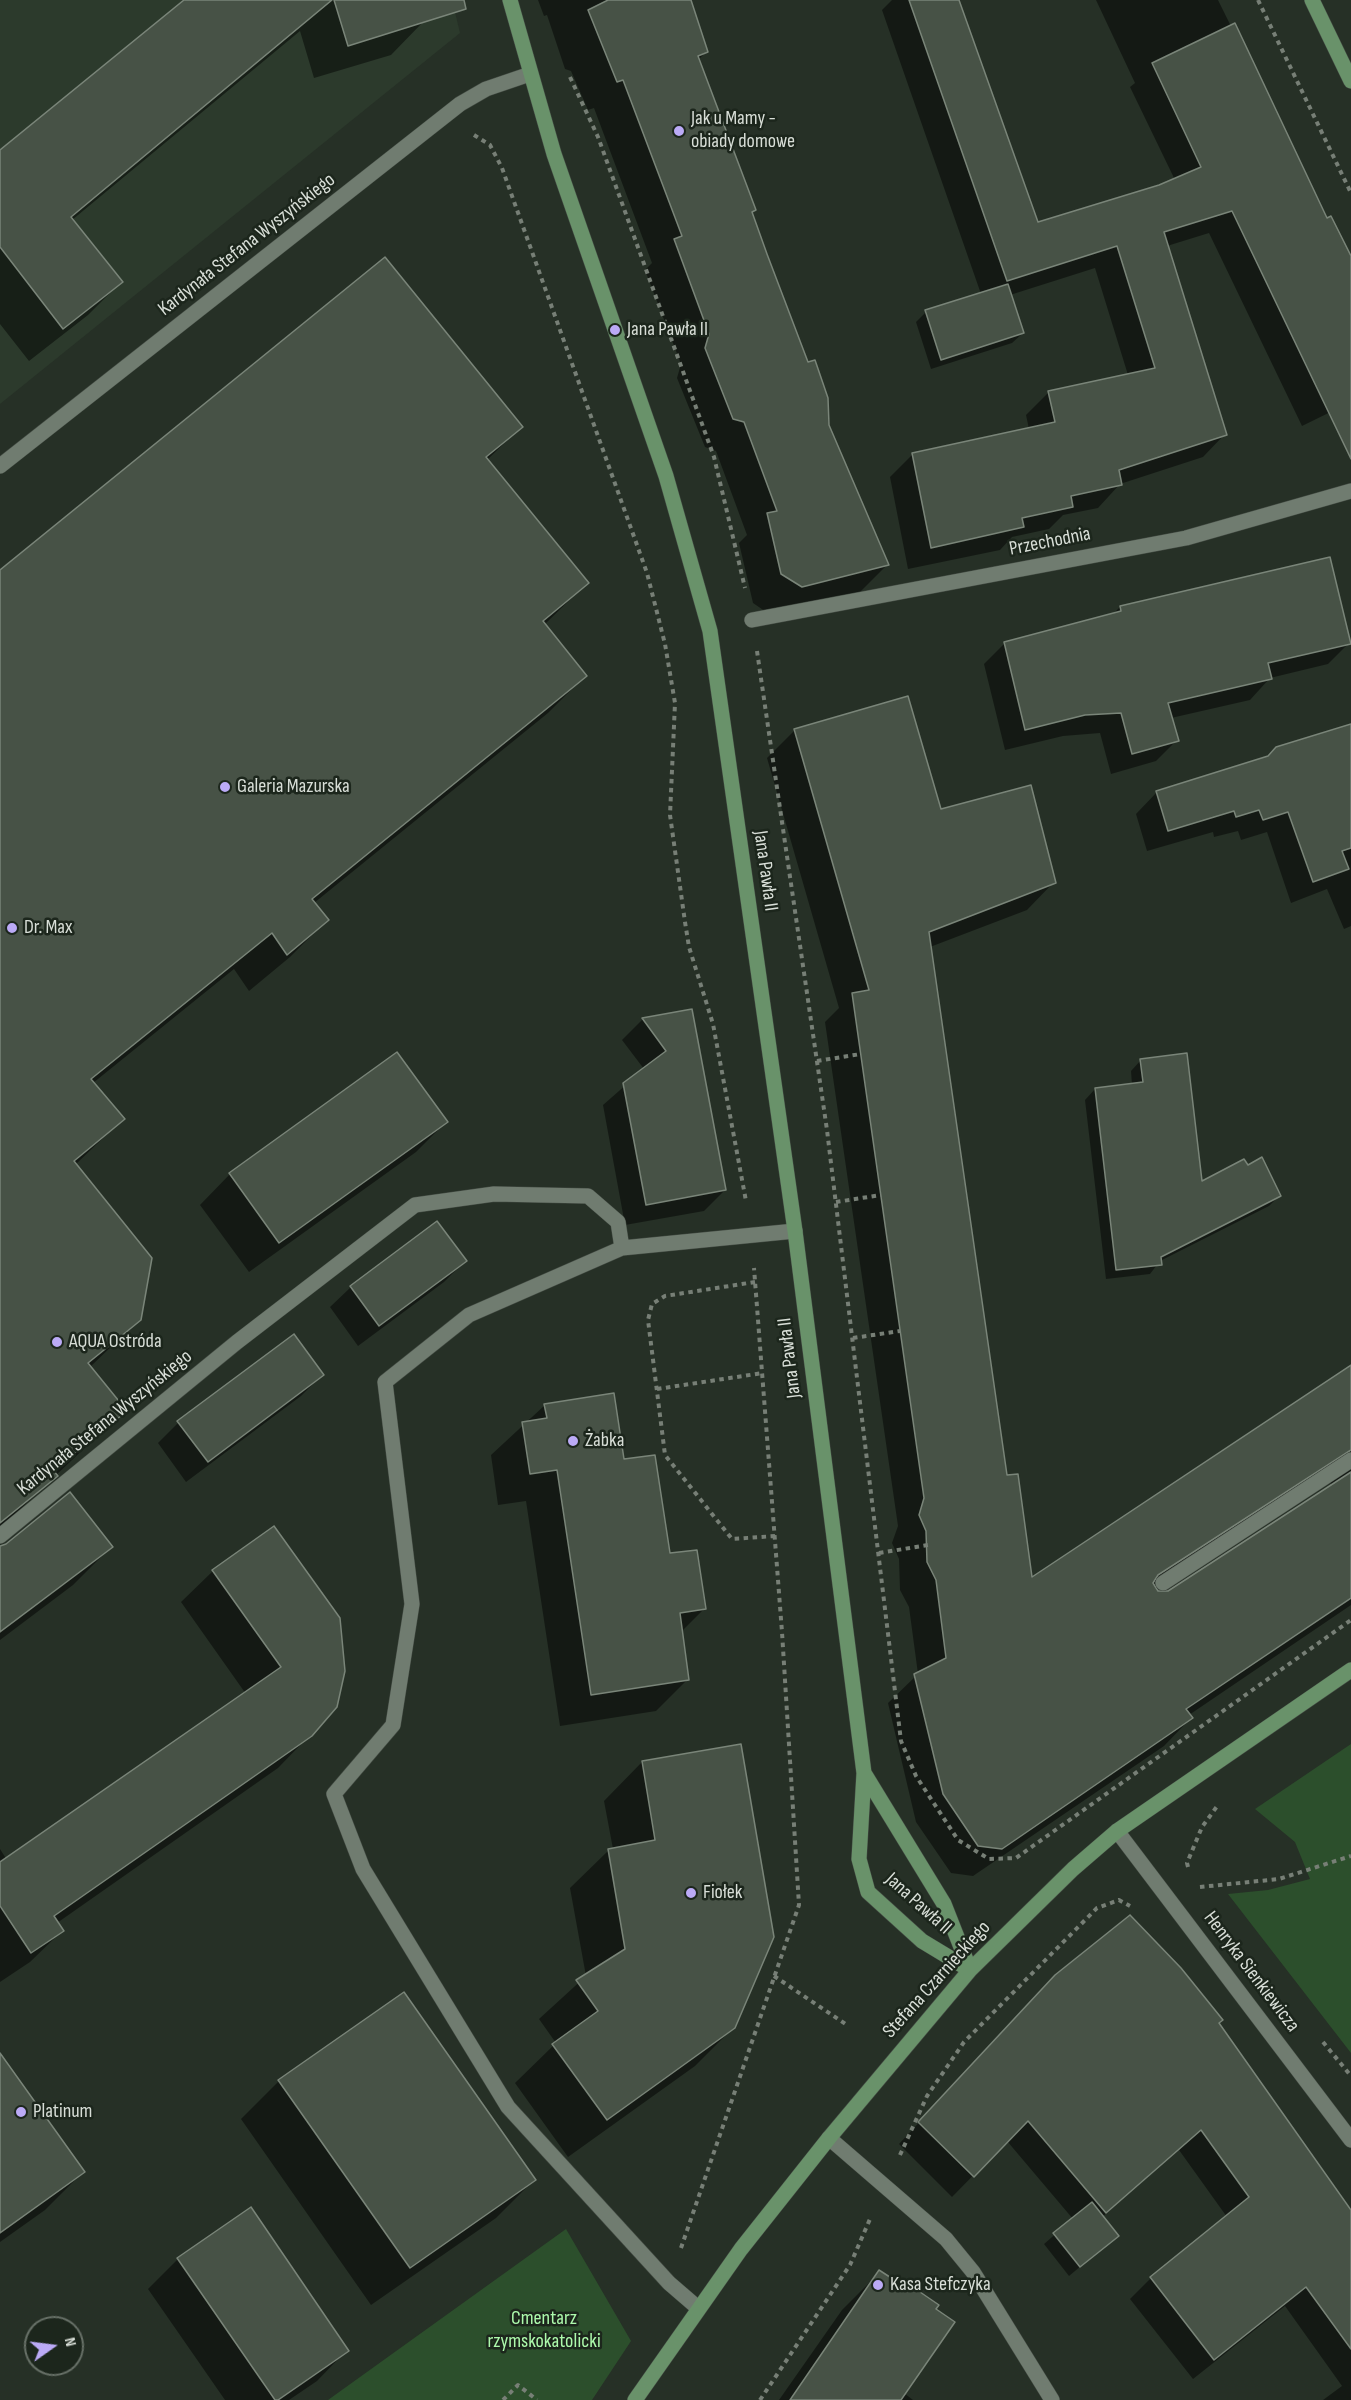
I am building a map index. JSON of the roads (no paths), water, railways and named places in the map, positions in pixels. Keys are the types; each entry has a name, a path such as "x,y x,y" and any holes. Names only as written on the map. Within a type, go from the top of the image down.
{"street":[{"name":"Jana Pawła II","path":"510,0 554,154 666,476 710,631 795,1231 864,1773 859,1859 868,1892 922,1941 970,1970"},
{"path":"1312,0 1351,81"},
{"name":"Kardynała Stefana Wyszyńskiego","path":"0,466 460,104 486,89 530,74"},
{"name":"Przechodnia","path":"752,620 1186,538 1351,491"},
{"name":"Kardynała Stefana Wyszyńskiego","path":"0,1536 237,1342 415,1205 494,1194 588,1196 618,1222 622,1248"},
{"path":"698,2308 669,2283 508,2107 363,1869 334,1794 393,1725 412,1604 385,1382 469,1315 622,1248 795,1231"},
{"path":"1164,1583 1351,1460"},
{"name":"Stefana Czarnieckiego","path":"635,2400 698,2308 829,2138 970,1970 1073,1869 1117,1831 1351,1670"},
{"name":"Jana Pawła II","path":"864,1773 944,1904 970,1970"},
{"name":"Henryka Sienkiewicza","path":"1117,1831 1351,2140"},
{"path":"829,2138 946,2239 973,2272 1052,2400"}],"place":[{"name":"Jak u Mamy - obiady domowe","path":"679,131"},
{"name":"Jana Pawła II","path":"615,330"},
{"name":"Galeria Mazurska","path":"225,787"},
{"name":"Dr. Max","path":"12,928"},
{"name":"AQUA Ostróda","path":"57,1342"},
{"name":"Żabka","path":"573,1441"},
{"name":"Fiołek","path":"691,1893"},
{"name":"Platinum","path":"21,2112"},
{"name":"Kasa Stefczyka","path":"878,2285"}],"park label":[{"name":"Cmentarz rzymskokatolicki","path":"544,2330"}]}
